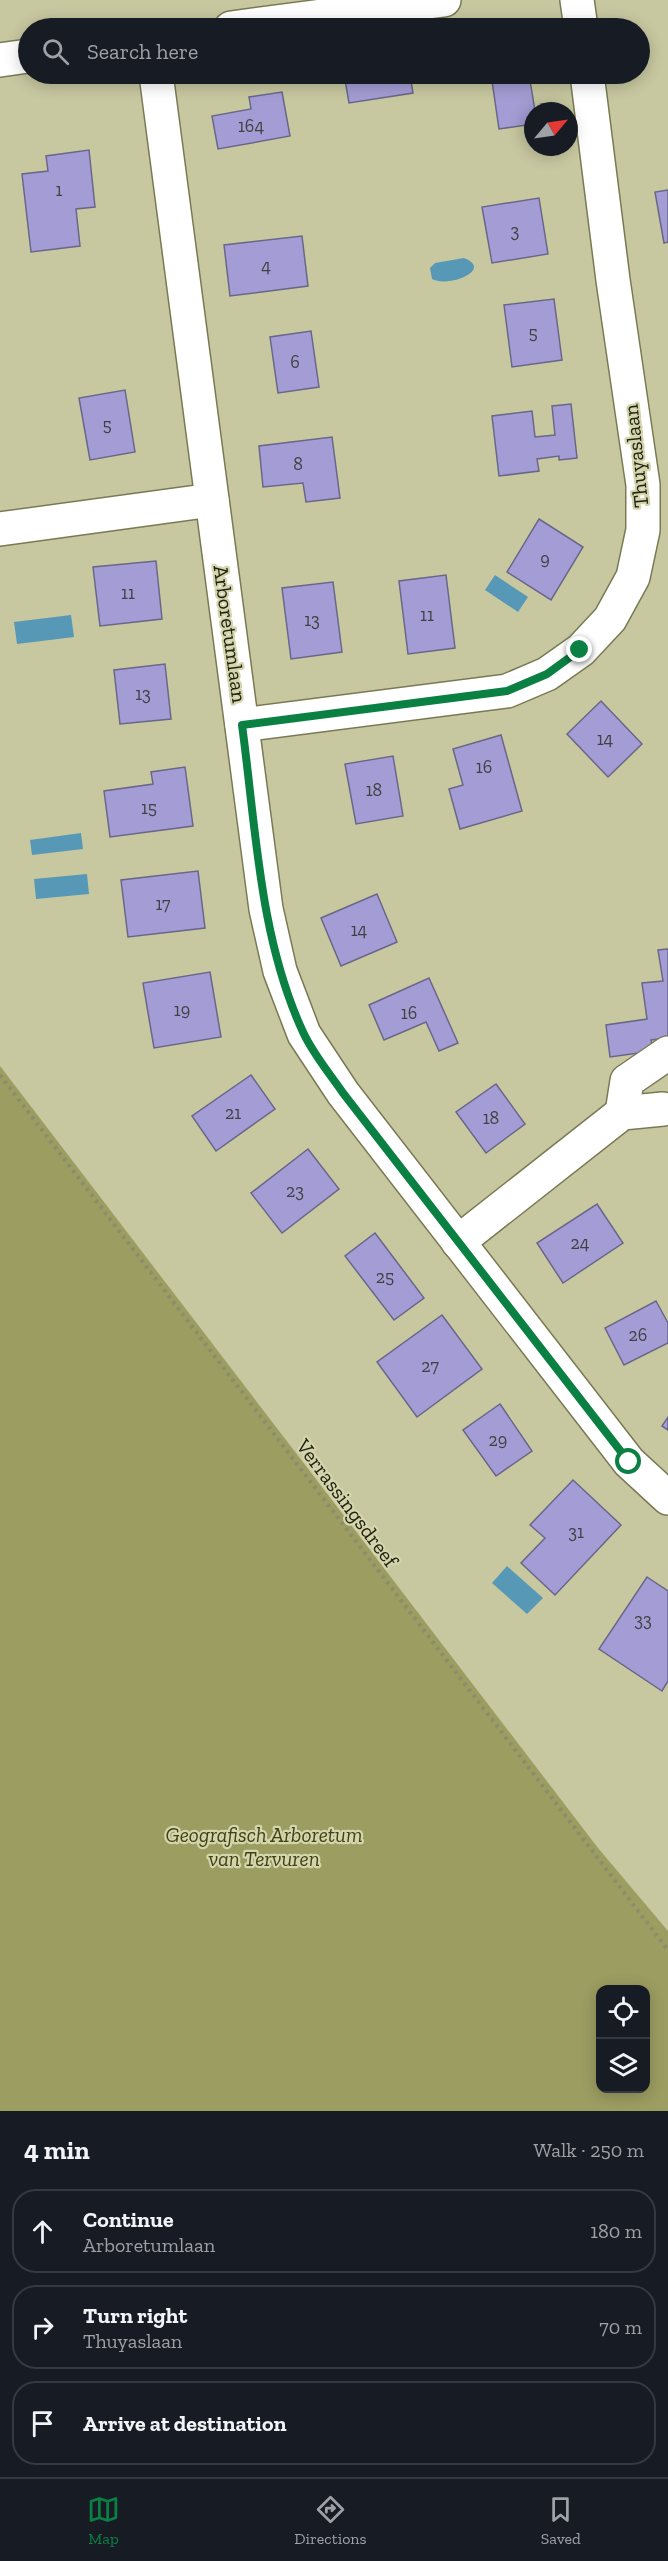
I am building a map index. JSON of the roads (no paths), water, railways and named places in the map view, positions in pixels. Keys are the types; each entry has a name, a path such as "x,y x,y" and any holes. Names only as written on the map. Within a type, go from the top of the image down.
{"street":[{"path":"307,18 444,0"},
{"path":"578,0 580,18"},
{"path":"0,60 18,57"},
{"name":"Arboretumlaan","path":"157,84 266,909 280,971 304,1034 343,1093 629,1462 668,1498"},
{"name":"Thuyaslaan","path":"242,725 507,691 547,674 580,650 610,619 633,577 643,530 642,484 588,84"},
{"path":"0,529 212,500"},
{"path":"622,1113 627,1081 668,1053"},
{"path":"458,1242 622,1113 663,1109"}],"water":[{"path":"464,258 472,263 474,268 465,276 448,281 432,279 430,268 435,263"},
{"path":"495,575 528,597 518,612 485,590"},
{"path":"71,615 74,637 17,644 14,622"},
{"path":"81,833 83,849 32,855 30,840"},
{"path":"87,874 89,894 36,899 34,879"},
{"path":"507,1566 543,1598 527,1614 492,1583"}],"park label":[{"name":"Geografisch Arboretum van Tervuren","path":"264,1847"}]}
